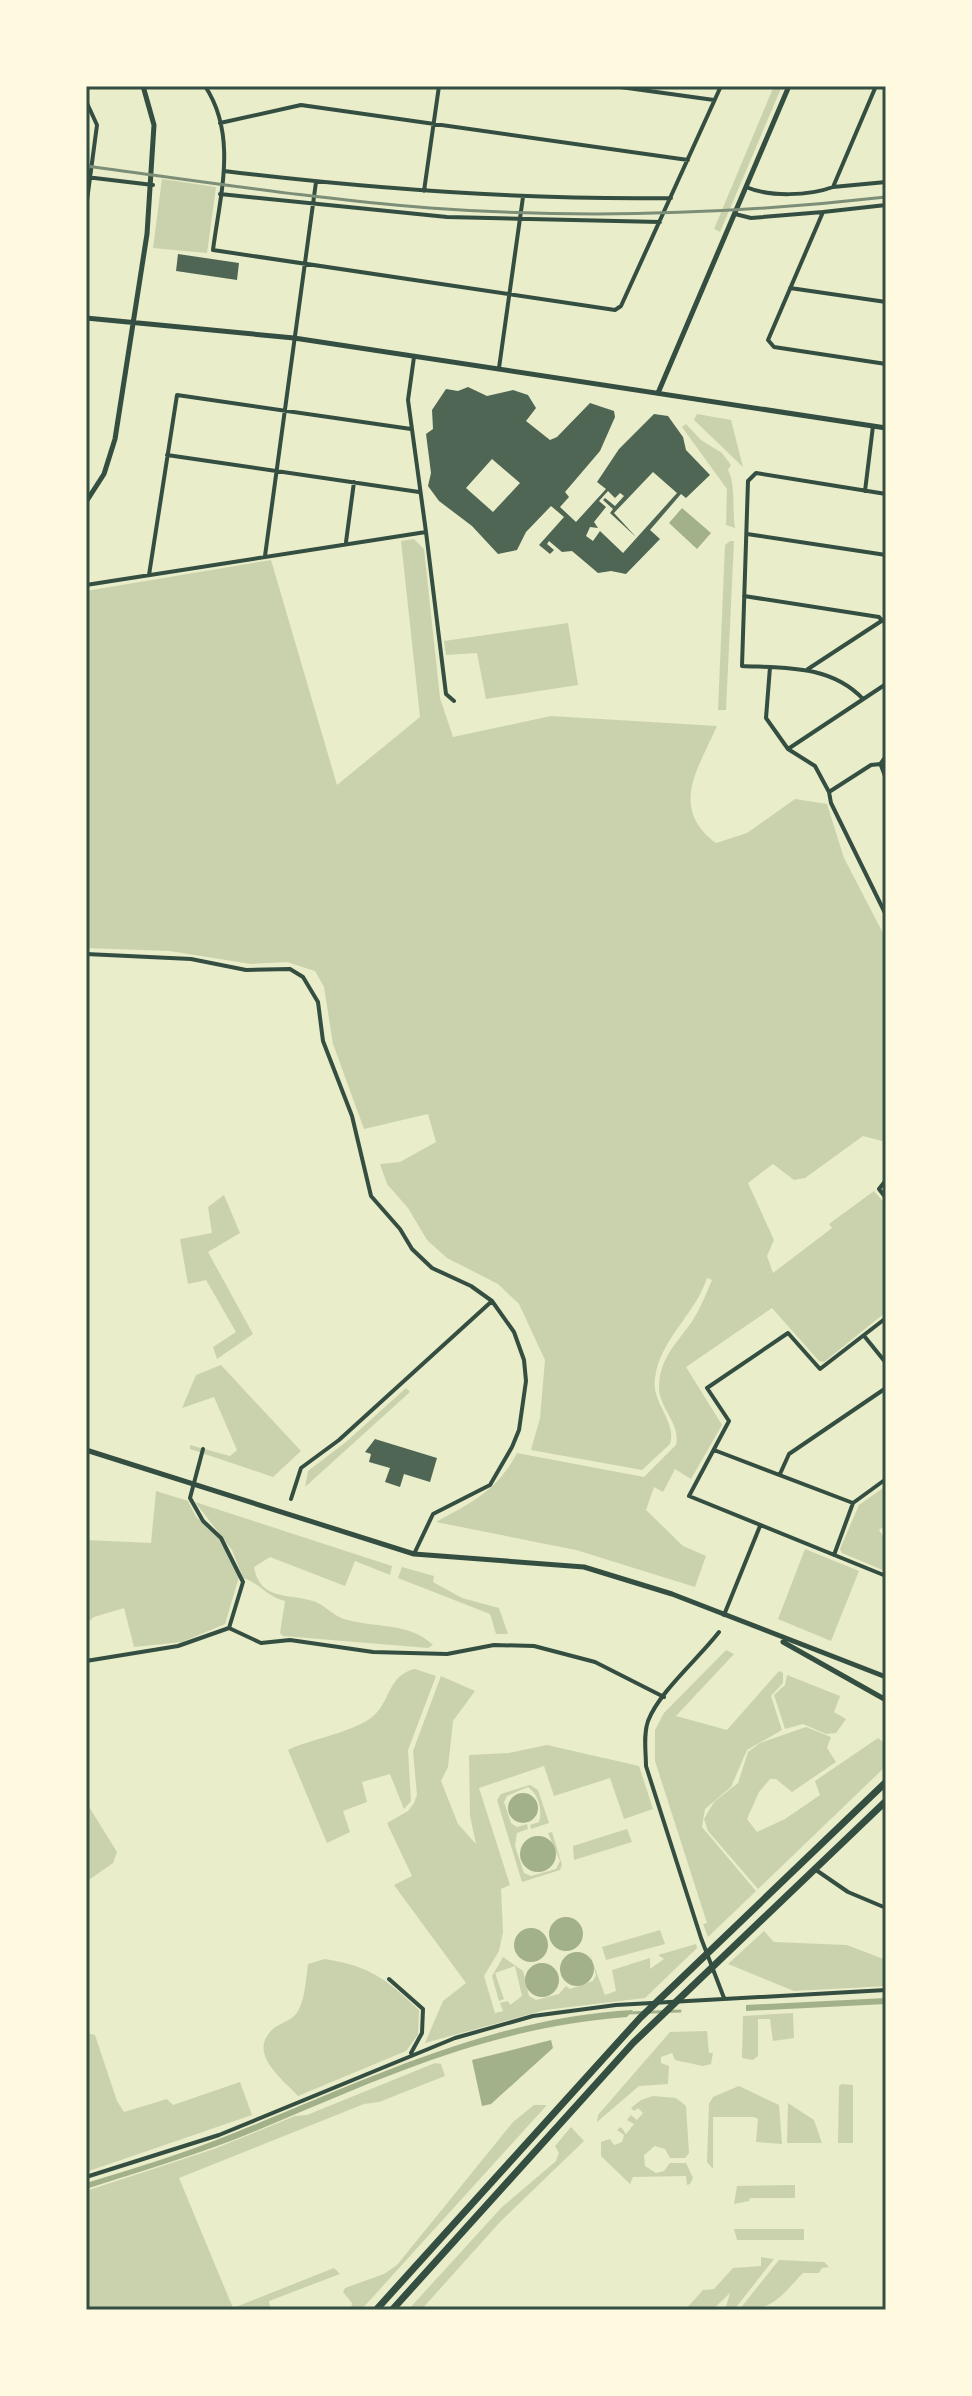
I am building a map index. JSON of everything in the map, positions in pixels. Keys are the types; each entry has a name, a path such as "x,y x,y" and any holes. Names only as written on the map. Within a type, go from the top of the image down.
{"main road":[{"path":"376,2310 640,2018 886,1782"},
{"path":"392,2310 633,2043 886,1801"}],"street":[{"path":"86,502 104,474 115,439 153,185 154,125 143,86"},
{"path":"205,86 214,101 227,148 213,250 618,309 721,86"},
{"path":"424,191 439,86"},
{"path":"613,86 715,100"},
{"path":"658,393 789,86"},
{"path":"833,187 876,86"},
{"path":"86,101 97,125 86,208"},
{"path":"220,123 301,105 688,160"},
{"path":"86,153 93,154"},
{"path":"224,171 316,182 523,197 671,198"},
{"path":"88,177 153,185"},
{"path":"265,556 316,182"},
{"path":"746,187 775,193 886,182"},
{"path":"220,194 312,205 521,221 660,222"},
{"path":"499,370 523,197"},
{"path":"735,214 751,218 886,205"},
{"path":"823,212 769,336 771,346 886,364"},
{"path":"790,288 886,302"},
{"path":"86,318 294,338 886,428"},
{"path":"414,357 408,400 411,429 446,694 454,701"},
{"path":"149,575 177,395 411,429"},
{"path":"865,491 873,426"},
{"path":"167,455 419,492"},
{"path":"863,699 833,677 808,669 742,666 748,481 753,473 886,494"},
{"path":"346,542 354,482"},
{"path":"86,585 346,542 426,532"},
{"path":"747,534 886,555"},
{"path":"744,596 884,620 808,669"},
{"path":"770,667 766,718 788,749 815,766 886,915"},
{"path":"788,749 886,684"},
{"path":"829,792 871,765 881,764 886,757"},
{"path":"881,764 886,777"},
{"path":"86,954 191,959 246,970 290,969 303,977 318,1002 323,1041 352,1116 371,1196 400,1229 412,1249 432,1268 471,1286 492,1301 514,1332 524,1360 526,1381 519,1430 490,1485 433,1514 414,1554"},
{"path":"886,1180 879,1189 886,1198"},
{"path":"291,1499 301,1468 339,1440 492,1301"},
{"path":"886,1318 820,1369 788,1333 707,1388 729,1421 689,1496 886,1576"},
{"path":"865,1337 886,1363"},
{"path":"780,1474 789,1454 886,1388"},
{"path":"203,1449 190,1498 195,1510 221,1538 243,1582 229,1628"},
{"path":"86,1450 414,1554 584,1567 630,1579 886,1677"},
{"path":"714,1450 853,1503"},
{"path":"834,1555 853,1503 886,1479"},
{"path":"724,1615 760,1526"},
{"path":"86,1661 139,1649 178,1646 229,1628 261,1643 290,1640 373,1652 447,1654 494,1645 534,1646 595,1662 664,1697"},
{"path":"719,1632 664,1697 648,1722 646,1766 701,1938 724,1998"},
{"path":"769,1633 886,1700"},
{"path":"815,1868 824,1878 848,1892 886,1908"},
{"path":"389,1979 423,2009 422,2033 410,2055"},
{"path":"86,2177 219,2135 410,2055 533,2016 616,2005 886,1990"}],"shaded area":[{"path":"774,86 782,86 720,232 714,229"},
{"path":"162,179 216,187 207,253 153,248"},
{"path":"697,414 731,420 743,467 694,420"},
{"path":"686,424 701,440 722,453 731,465 728,470 732,483 735,528 726,525 727,489 682,427"},
{"path":"682,508 711,533 697,549 669,523"},
{"path":"414,539 424,549 440,698 453,737 551,716 717,726 692,788 694,816 702,830 716,843 747,833 795,799 827,804 844,858 886,939 886,1142 863,1136 805,1178 794,1180 773,1164 748,1183 774,1240 767,1256 773,1273 832,1228 829,1224 874,1191 886,1205 886,1312 824,1362 819,1361 772,1308 686,1367 722,1425 691,1479 675,1469 663,1492 654,1487 646,1510 683,1546 706,1556 695,1587 576,1550 436,1522 472,1502 492,1486 517,1453 644,1477 676,1445 673,1422 660,1394 660,1376 666,1358 696,1315 712,1280 707,1278 695,1304 670,1339 658,1364 655,1387 670,1428 670,1444 642,1470 531,1450 540,1418 545,1360 519,1304 498,1284 447,1258 427,1240 408,1208 387,1184 380,1164 400,1162 436,1142 428,1114 364,1129 333,1044 324,987 315,971 287,962 251,964 170,951 86,948 86,591 271,560 337,785 420,717 401,541"},
{"path":"734,541 726,710 718,710 725,545"},
{"path":"568,623 578,685 486,699 477,653 446,655 444,641"},
{"path":"224,1195 240,1233 208,1252 253,1334 217,1359 213,1347 236,1332 206,1280 188,1284 180,1239 212,1233 208,1207"},
{"path":"221,1365 301,1451 273,1477 190,1449 190,1445 230,1456 237,1450 214,1397 182,1408 196,1375"},
{"path":"406,1388 410,1392 305,1487 308,1471 346,1442"},
{"path":"886,1486 886,1525 879,1530 886,1541 885,1571 842,1553 840,1549 859,1505"},
{"path":"156,1491 188,1501 196,1517 219,1539 239,1577 225,1624 182,1642 134,1647 124,1608 94,1617 86,1624 86,1540 151,1543"},
{"path":"195,1502 392,1566 390,1575 355,1561 345,1586 270,1557 254,1567 257,1578 268,1591 317,1602 344,1619 413,1632 433,1645 428,1648 283,1636 280,1633 285,1601 243,1578 232,1550"},
{"path":"805,1549 859,1571 831,1641 778,1619"},
{"path":"402,1567 434,1576 433,1582 462,1598 499,1608 508,1634 496,1634 490,1614 398,1578"},
{"path":"726,1650 734,1654 676,1716 727,1730 779,1671 783,1673 783,1683 771,1696 782,1730 747,1750 731,1787 705,1809 702,1827 756,1891 708,1937 703,1924 707,1923 655,1761 655,1730 664,1713"},
{"path":"415,1669 436,1676 408,1750 411,1801 404,1809 390,1774 362,1782 367,1802 343,1811 350,1832 327,1843 288,1750 352,1728 371,1718 399,1677"},
{"path":"787,1675 840,1696 834,1712 846,1719 836,1733 826,1734 803,1724 785,1729 774,1695 785,1685"},
{"path":"441,1676 475,1691 453,1721 448,1767 441,1781 458,1824 476,1844 470,1816 469,1755 509,1753 547,1745 639,1766 653,1809 624,1819 610,1778 554,1796 544,1766 479,1788 510,1885 501,1889 503,1932 499,1951 484,1976 495,2013 503,2011 500,2003 508,2001 510,2005 522,1996 515,1966 495,1973 504,1999 499,2001 492,1976 503,1957 523,1971 529,1996 536,2000 559,1994 566,1986 570,1989 593,1981 596,1975 589,1952 605,1995 616,1991 612,1970 650,1958 650,1969 664,1959 658,1955 696,1944 697,1948 645,1998 545,2010 425,2043 443,2001 466,1983 394,1885 412,1876 387,1823 408,1811 417,1795 413,1751"},
{"path":"806,1727 831,1737 827,1748 836,1762 792,1792 776,1779 770,1779 759,1792 747,1819 757,1832 785,1819 820,1795 815,1781 878,1738 886,1744 886,1766 758,1889 708,1831 704,1819 714,1802 738,1783 748,1752 760,1743"},
{"path":"530,1785 538,1790 549,1823 531,1829 530,1825 539,1822 540,1807 528,1787 507,1796 504,1802 511,1823 517,1827 527,1824 528,1829 517,1833 515,1846 524,1873 531,1876 556,1869 560,1861 548,1833 552,1832 562,1865 560,1870 522,1882 497,1800 501,1794"},
{"path":"523,1793 534,1797 538,1808 534,1819 523,1823 512,1819 508,1808 512,1797"},
{"path":"86,1802 117,1852 113,1863 86,1882"},
{"path":"627,1829 632,1842 574,1860 573,1846"},
{"path":"538,1836 551,1841 556,1854 551,1867 538,1872 525,1867 520,1854 525,1841"},
{"path":"566,1917 578,1922 583,1934 578,1946 566,1951 554,1946 549,1934 554,1922"},
{"path":"531,1928 543,1933 548,1945 543,1957 531,1962 519,1957 514,1945 519,1933"},
{"path":"660,1930 665,1944 606,1960 602,1947"},
{"path":"764,1931 774,1942 847,1945 886,1960 886,1986 794,1991 728,1964"},
{"path":"577,1952 589,1957 594,1969 589,1981 577,1986 565,1981 560,1969 565,1957"},
{"path":"325,1959 366,1970 397,1990 419,2010 418,2035 406,2051 298,2096 269,2064 264,2046 266,2037 274,2028 299,2009 308,1964"},
{"path":"542,1963 554,1968 559,1980 554,1992 542,1997 530,1992 525,1980 530,1968"},
{"path":"886,1998 886,2004 746,2011 746,2005"},
{"path":"633,2010 627,2017 577,2023 483,2043 393,2074 216,2147 86,2189 86,2183 207,2144 374,2076 474,2040 579,2016"},
{"path":"793,2013 794,2038 773,2041 770,2019 758,2019 758,2056 753,2060 742,2058 743,2016"},
{"path":"707,2031 709,2053 713,2053 711,2064 703,2066 675,2060 672,2053 661,2057 661,2063 669,2066 668,2084 639,2086 597,2122 598,2115 670,2032"},
{"path":"86,2033 95,2035 117,2101 124,2112 167,2099 173,2105 240,2082 252,2115 86,2172"},
{"path":"551,2040 553,2048 491,2104 482,2106 472,2060"},
{"path":"435,2063 441,2064 445,2076 379,2102 364,2104 179,2178 233,2308 334,2268 340,2274 269,2301 270,2307 265,2310 86,2310 86,2191 214,2149 295,2116 307,2115"},
{"path":"853,2085 853,2143 838,2143 839,2086"},
{"path":"739,2086 779,2105 782,2144 756,2142 758,2119 754,2117 713,2117 713,2169 707,2162 709,2104 713,2097"},
{"path":"653,2096 676,2098 686,2106 689,2153 685,2158 670,2158 665,2149 655,2146 644,2155 645,2166 656,2173 664,2171 670,2163 686,2163 693,2178 690,2184 687,2185 686,2176 633,2177 630,2184 601,2156 601,2142 610,2139 614,2145 622,2142 624,2135 617,2130 621,2127 626,2134 634,2124 627,2120 631,2115 637,2120 643,2113 638,2108 634,2111 631,2108"},
{"path":"788,2103 814,2120 822,2143 787,2143"},
{"path":"534,2105 547,2105 361,2310 351,2310 352,2303 343,2292 345,2288 384,2274 397,2265 513,2122"},
{"path":"571,2127 584,2141 500,2222 421,2310 408,2310 502,2207 556,2161 559,2153 555,2146"},
{"path":"795,2185 795,2198 750,2198 749,2201 734,2204 737,2186"},
{"path":"734,2229 804,2229 804,2240 737,2240"},
{"path":"761,2257 774,2259 734,2310 720,2310 726,2307 730,2293 712,2310 685,2310 703,2290 714,2289 733,2268 761,2266"},
{"path":"779,2260 824,2262 829,2267 822,2268 819,2273 803,2273 769,2305 739,2310"}],"building":[{"path":"178,254 239,263 237,280 176,271"},
{"path":"468,387 487,396 513,390 528,395 536,408 526,421 550,440 557,437 590,403 614,411 615,417 600,451 565,492 569,497 560,507 576,522 606,489 597,482 619,449 654,414 668,416 683,437 686,450 710,475 686,498 681,494 650,530 660,539 626,574 611,571 598,573 572,551 562,552 549,541 547,544 554,550 550,554 539,545 564,517 551,506 526,532 517,550 498,554 472,526 439,501 428,486 431,473 426,434 433,429 432,410 446,389 458,391","holes":["492,459 520,483 493,512 466,488","653,472 677,493 623,553 600,531 593,541 586,536 590,527 598,528 594,522 606,507 599,501 608,491 615,498 620,493 624,496 615,506 605,498 603,500 613,509 610,513 636,537 614,513"]},
{"path":"375,1439 437,1458 430,1482 404,1474 400,1487 385,1482 390,1468 369,1462 371,1454 365,1452"}],"waterway":[{"path":"628,2013 680,2011"}],"railway":[{"path":"86,166 344,200 487,211 601,214 716,211 886,197"}]}
